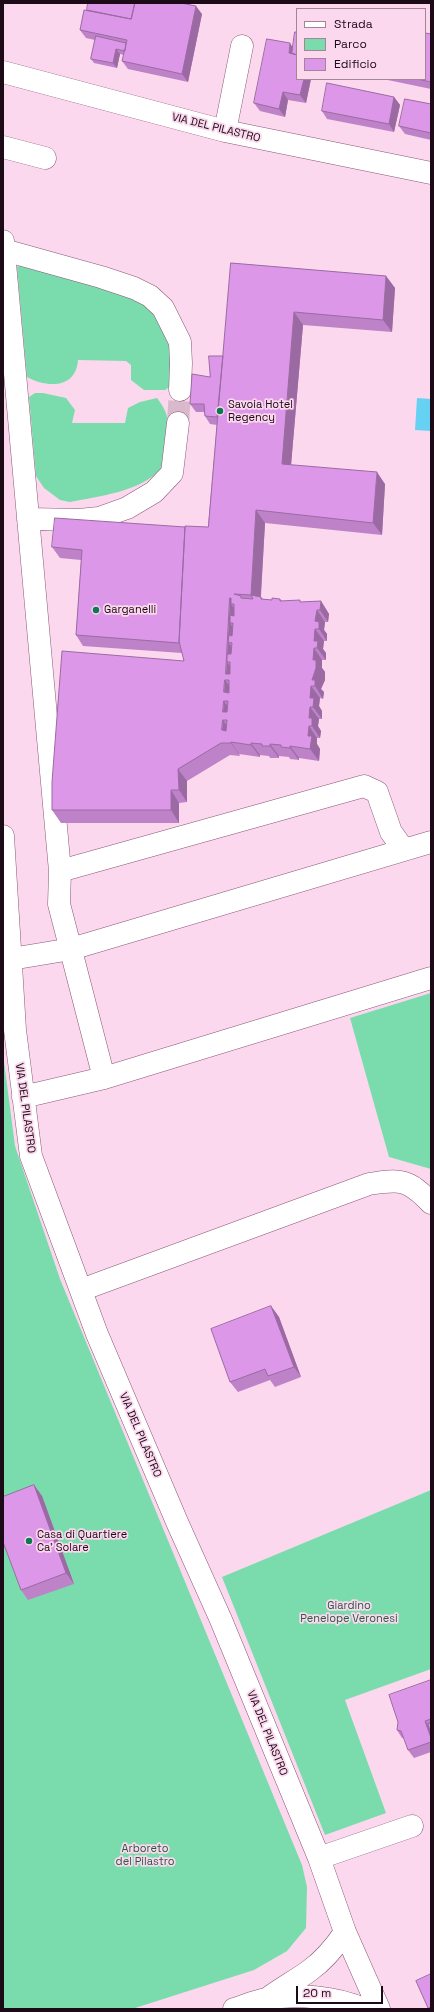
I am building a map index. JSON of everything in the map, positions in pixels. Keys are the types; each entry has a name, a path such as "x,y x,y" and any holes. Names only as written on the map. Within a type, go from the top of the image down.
{"street":[{"path":"224,131 242,46"},
{"name":"VIA DEL PILASTRO","path":"3,72 224,131 431,173"},
{"path":"4,152 45,158"},
{"path":"104,1078 59,904 60,871 3,246 134,288 150,296 163,308 180,342 182,363 180,390"},
{"path":"28,519 79,520 99,518 127,508 154,492 172,473 178,423"},
{"path":"60,871 364,786 377,792 391,832 404,850"},
{"name":"VIA DEL PILASTRO","path":"3,836 15,1030 32,1156 97,1334 174,1515 221,1620 319,1858 345,1932 379,2009"},
{"path":"11,959 71,949 431,842"},
{"path":"23,1097 104,1078 431,978"},
{"path":"81,1290 369,1184 385,1181 406,1181 431,1203"},
{"path":"319,1858 412,1826"},
{"path":"267,1999 288,1983 309,1971 333,1949 345,1932"},
{"path":"234,2009 267,1999 290,1997 348,2002 363,2009"}],"green space":[{"path":"23,264 142,298 157,310 174,342 171,386 165,390 144,390 131,380 131,365 126,361 78,360 76,370 72,376 59,384 43,383 27,377 17,267"},
{"path":"35,393 43,393 66,398 75,410 72,423 125,423 128,408 140,402 157,398 168,418 169,429 167,452 162,466 152,477 131,488 70,502 60,500 44,488 36,476 29,397"},
{"path":"431,993 431,1169 389,1157 350,1018"},
{"name":"Arboreto del Pilastro","path":"3,1054 15,1146 60,1279 302,1865 307,1887 306,1928 287,1951 254,1970 132,2009 3,2009"},
{"name":"Giardino Penelope Veronesi","path":"431,1490 431,1669 345,1700 386,1813 325,1835 222,1577"}],"water":[{"path":"417,398 431,399 431,431 415,430"}],"building":[{"path":"88,3 135,3 131,19 87,10"},
{"path":"135,3 181,3 196,6 182,74 122,61 127,40 80,30 84,10 131,19"},
{"path":"295,32 296,32 296,55 292,53"},
{"path":"426,33 431,34 431,82 422,80 426,80"},
{"path":"96,36 126,43 125,51 116,49 113,63 91,59"},
{"path":"267,39 290,43 289,53 296,55 296,80 304,80 300,95 283,92 279,109 254,103"},
{"path":"327,83 394,97 389,124 322,111"},
{"path":"405,99 431,104 431,133 399,126"},
{"path":"231,263 386,276 383,320 294,312 282,464 377,472 373,523 256,510 251,595 261,597 261,599 280,599 280,601 321,601 320,610 317,610 315,621 319,622 319,629 315,629 314,641 318,641 317,648 314,648 313,660 316,660 316,668 312,680 315,680 315,686 311,686 310,698 314,698 313,707 310,707 309,718 312,718 312,726 309,726 308,736 312,736 310,749 290,746 290,748 281,747 281,745 270,744 270,746 262,746 262,744 251,743 251,745 231,742 221,743 178,769 179,790 171,790 171,810 52,810 52,782 62,651 184,661 179,641 185,526 208,527","holes":["234,594 251,595 253,599 241,598 241,596","230,598 231,604 234,604 234,616 230,615 230,623 233,623 232,636 229,635 228,642 232,643 231,654 227,654","227,655 227,662 230,662 230,674 226,674","225,680 229,680 229,693 224,692","224,701 228,701 227,712 223,712","223,720 227,720 226,731 222,730"]},
{"path":"209,356 223,356 217,417 205,416 204,404 190,404 192,374 210,377"},
{"path":"55,518 185,527 179,643 76,635 82,550 52,547"},
{"path":"271,1306 294,1367 268,1376 265,1369 230,1382 211,1329"},
{"path":"34,1485 66,1573 21,1590 3,1542 3,1497"},
{"path":"431,1680 431,1719 425,1721 431,1742 408,1750 401,1731 397,1730 398,1722 389,1695"},
{"path":"431,1723 431,1734 428,1724"},
{"path":"431,1974 431,2007 428,2008 416,1981"}],"tunnel":[{"path":"178,423 180,390"}],"place":[{"name":"Savoia Hotel Regency","path":"220,411"},
{"name":"Garganelli","path":"96,610"},
{"name":"Casa di Quartiere Ca' Solare","path":"29,1541"}]}
